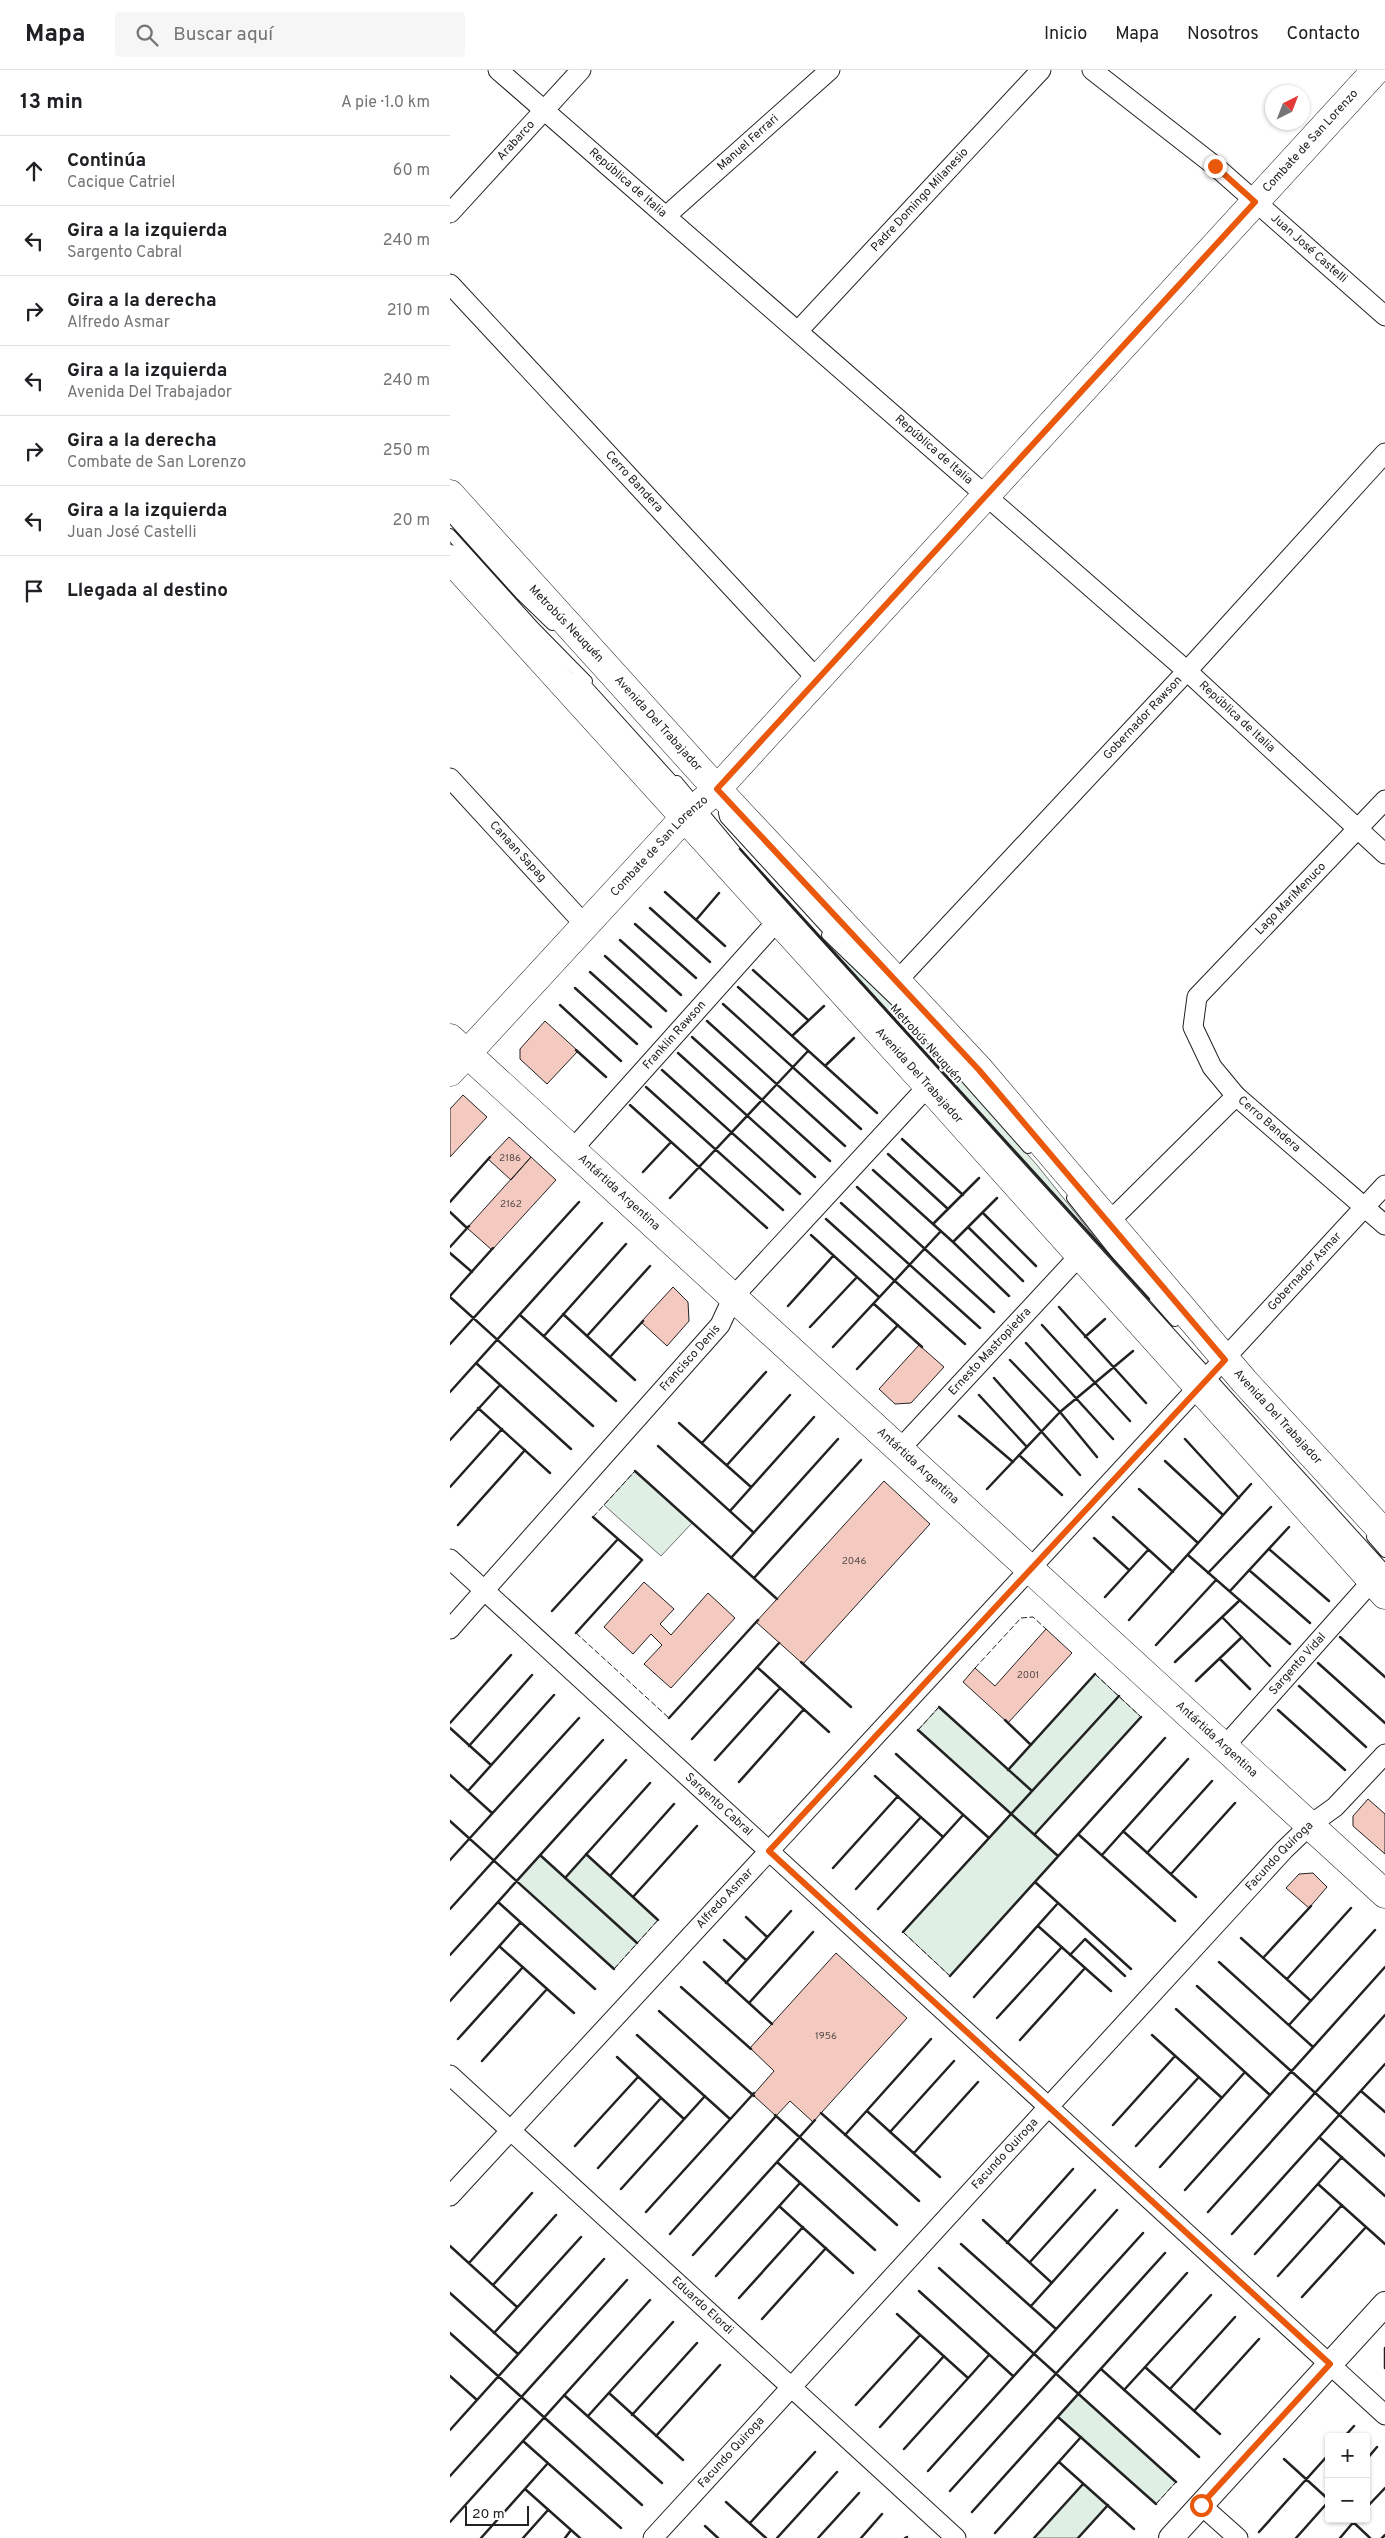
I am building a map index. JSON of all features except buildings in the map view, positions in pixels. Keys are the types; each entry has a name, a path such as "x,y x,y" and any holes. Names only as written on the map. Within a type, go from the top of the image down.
{"main road":[{"name":"Combate de San Lorenzo","path":"456,1054 585,925 817,679 1376,70"},
{"name":"Avenida Del Trabajador","path":"450,494 702,800 778,920 1080,1255 1212,1370 1375,1532"},
{"name":"Avenida Del Trabajador","path":"450,559 702,800 897,981 979,1070 1109,1222 1212,1370 1381,1582"},
{"name":"Antártida Argentina","path":"456,1054 572,1150 1385,1894"}],"street":[{"name":"República de Italia","path":"498,70 987,494 1187,671 1385,854"},
{"name":"Arabarco","path":"450,213 581,70"},
{"name":"Manuel Ferrari","path":"666,216 830,70"},
{"name":"Padre Domingo Milanesio","path":"798,331 1041,70"},
{"name":"Juan José Castelli","path":"1092,70 1215,166 1385,316"},
{"name":"Cerro Bandera","path":"450,284 817,679"},
{"name":"Gobernador Rawson","path":"897,981 1187,671 1385,453"},
{"path":"578,679 680,792 679,798 674,798 572,685 578,679"},
{"name":"Canaan Sapag","path":"450,778 585,925"},
{"name":"Lago MariMenuco","path":"1197,997 1385,800"},
{"path":"727,811 733,811 843,930 837,937 821,921 730,821 726,815 727,811"},
{"name":"Franklin Rawson","path":"572,1150 778,920"},
{"name":"Cerro Bandera","path":"1197,997 1193,1027 1212,1067 1236,1096 1385,1226"},
{"name":"Francisco Denis","path":"450,1630 720,1325 733,1297 928,1086"},
{"path":"1109,1222 1236,1096"},
{"name":"Gobernador Asmar","path":"1212,1370 1385,1185"},
{"name":"Ernesto Mastropiedra","path":"899,1450 1080,1255"},
{"name":"Alfredo Asmar","path":"450,2196 1212,1370"},
{"name":"Sargento Cabral","path":"450,1559 1385,2415"},
{"name":"Sargento Vidal","path":"1224,1747 1381,1582"},
{"name":"Facundo Quiroga","path":"654,2538 1277,1857 1310,1825 1335,1807 1385,1754"},
{"name":"Eduardo Elordi","path":"450,2075 956,2538"},
{"path":"1171,2538 1385,2304"},
{"path":"1201,2505 1238,2538"}],"lane":[{"name":"Metrobús Neuquén","path":"450,516 525,600 560,634"},
{"name":"Metrobús Neuquén","path":"450,534 815,922 903,1008 1036,1156"},
{"name":"Metrobús Neuquén","path":"702,800 763,884 1212,1370 1288,1445"},
{"path":"1064,1190 1112,1250 1180,1326"},
{"path":"1375,1532 1385,1552"}],"green space":[{"path":"819,935 906,1018 1037,1165 1108,1254"},
{"path":"635,1471 692,1523 661,1556 604,1505"},
{"path":"1095,1674 1141,1717 1035,1834 1058,1856 950,1976 903,1932 1011,1813 918,1730 939,1707 1009,1770"},
{"path":"586,1854 658,1920 614,1969 516,1881 540,1855 565,1878"},
{"path":"1079,2394 1176,2482 1156,2504 1058,2417"},
{"path":"1083,2484 1108,2505 1078,2538 1034,2538"}],"fence":[{"path":"593,1517 635,1471"},
{"path":"975,1668 1021,1618 1033,1617 1046,1629"},
{"path":"576,1633 669,1718"},
{"path":"1095,1674 1141,1717"},
{"path":"918,1730 939,1707"},
{"path":"614,1969 658,1920"},
{"path":"903,1932 950,1976"},
{"path":"1156,2504 1176,2482"}],"wall":[{"path":"740,849 1149,1299"},
{"path":"665,892 725,946"},
{"path":"696,920 719,893"},
{"path":"650,908 710,962"},
{"path":"635,924 696,978"},
{"path":"620,940 681,995"},
{"path":"605,956 666,1011"},
{"path":"753,970 808,1020"},
{"path":"590,972 651,1027"},
{"path":"738,987 877,1113"},
{"path":"575,988 637,1044"},
{"path":"723,1004 861,1129"},
{"path":"560,1005 621,1061"},
{"path":"792,1036 824,1006"},
{"path":"707,1021 845,1146"},
{"path":"692,1037 830,1161"},
{"path":"825,1066 854,1038"},
{"path":"576,1050 606,1077"},
{"path":"670,1198 808,1051"},
{"path":"678,1053 815,1177"},
{"path":"662,1070 800,1194"},
{"path":"646,1087 783,1210"},
{"path":"630,1105 767,1228"},
{"path":"902,1139 963,1195"},
{"path":"643,1172 671,1142"},
{"path":"888,1154 948,1209"},
{"path":"450,1202 490,1157"},
{"path":"873,1170 953,1242 1009,1296"},
{"path":"933,1224 979,1178"},
{"path":"857,1187 994,1312"},
{"path":"953,1242 997,1198"},
{"path":"450,1344 579,1202"},
{"path":"841,1203 980,1328"},
{"path":"450,1212 467,1228"},
{"path":"983,1213 1036,1266"},
{"path":"826,1219 965,1344"},
{"path":"450,1392 602,1223"},
{"path":"450,1247 469,1226"},
{"path":"968,1227 1023,1281"},
{"path":"833,1347 941,1231"},
{"path":"811,1235 879,1297"},
{"path":"544,1336 626,1244"},
{"path":"450,1296 493,1248"},
{"path":"450,1253 472,1272"},
{"path":"788,1306 833,1256"},
{"path":"587,1336 650,1266"},
{"path":"810,1327 857,1277"},
{"path":"450,1297 593,1426"},
{"path":"874,1304 922,1347"},
{"path":"1059,1307 1146,1403"},
{"path":"563,1314 635,1380"},
{"path":"520,1315 616,1401"},
{"path":"1085,1337 1105,1319"},
{"path":"610,1357 643,1321"},
{"path":"857,1369 898,1325"},
{"path":"1042,1325 1130,1421"},
{"path":"1026,1343 1113,1439"},
{"path":"987,1489 1060,1412 1133,1351"},
{"path":"1010,1360 1060,1412 1097,1457"},
{"path":"476,1363 571,1449"},
{"path":"702,1443 766,1372"},
{"path":"994,1378 1080,1475"},
{"path":"450,1440 500,1385"},
{"path":"727,1465 790,1395"},
{"path":"979,1395 1027,1447"},
{"path":"478,1408 550,1473"},
{"path":"959,1416 1013,1462"},
{"path":"730,1511 814,1417"},
{"path":"679,1423 751,1487"},
{"path":"450,1487 502,1429"},
{"path":"731,1558 838,1439"},
{"path":"1185,1439 1239,1498"},
{"path":"658,1446 754,1533"},
{"path":"458,1525 525,1450"},
{"path":"1019,1455 1062,1495"},
{"path":"754,1578 861,1460"},
{"path":"1165,1461 1223,1515"},
{"path":"635,1471 777,1599"},
{"path":"1129,1620 1251,1484"},
{"path":"1139,1489 1198,1543"},
{"path":"1208,1573 1271,1507"},
{"path":"576,1633 642,1560 593,1517"},
{"path":"1113,1517 1173,1572"},
{"path":"1230,1591 1289,1527"},
{"path":"1094,1538 1129,1570"},
{"path":"552,1611 618,1539"},
{"path":"1269,1549 1329,1601"},
{"path":"1105,1597 1148,1550"},
{"path":"1188,1555 1290,1644"},
{"path":"1249,1570 1310,1623"},
{"path":"1156,1645 1216,1580"},
{"path":"1175,1662 1240,1600"},
{"path":"1222,1617 1270,1666"},
{"path":"669,1718 758,1620"},
{"path":"1196,1681 1242,1637"},
{"path":"1340,1637 1385,1677"},
{"path":"692,1739 779,1643"},
{"path":"450,1723 511,1655"},
{"path":"1220,1659 1250,1689"},
{"path":"801,1662 851,1707"},
{"path":"1318,1663 1385,1723"},
{"path":"757,1667 829,1732"},
{"path":"1008,1770 1095,1674"},
{"path":"469,1746 532,1675"},
{"path":"1299,1686 1366,1747"},
{"path":"715,1760 780,1688"},
{"path":"468,1791 554,1695"},
{"path":"903,1932 1119,1696"},
{"path":"939,1707 1032,1791"},
{"path":"739,1782 804,1709"},
{"path":"1278,1710 1345,1770"},
{"path":"1035,1834 1141,1717"},
{"path":"450,1860 579,1718"},
{"path":"1005,1720 1031,1745"},
{"path":"450,1728 491,1765"},
{"path":"918,1730 1058,1856"},
{"path":"950,1976 1165,1738"},
{"path":"450,1909 603,1740"},
{"path":"896,1754 989,1838"},
{"path":"1102,1855 1188,1759"},
{"path":"450,1955 626,1760"},
{"path":"450,1775 492,1813"},
{"path":"875,1776 943,1837"},
{"path":"1147,1853 1212,1781"},
{"path":"565,1878 650,1783"},
{"path":"833,1868 898,1796"},
{"path":"1171,1874 1235,1803"},
{"path":"610,1876 674,1804"},
{"path":"878,1909 963,1815"},
{"path":"856,1889 921,1817"},
{"path":"450,1821 614,1969"},
{"path":"633,1897 697,1826"},
{"path":"1123,1831 1196,1897"},
{"path":"1078,1834 1175,1921"},
{"path":"586,1854 658,1920"},
{"path":"540,1855 637,1943"},
{"path":"1035,1882 1131,1969"},
{"path":"498,1902 595,1989"},
{"path":"974,1997 1058,1903"},
{"path":"1263,1958 1311,1906"},
{"path":"1287,1979 1351,1908"},
{"path":"726,1983 791,1911"},
{"path":"746,1917 767,1937"},
{"path":"450,2001 520,1923"},
{"path":"1038,1926 1111,1991"},
{"path":"1289,2025 1375,1930"},
{"path":"749,2003 813,1932"},
{"path":"1241,1938 1311,2001"},
{"path":"1070,1955 1085,1939 1125,1976"},
{"path":"724,1940 746,1960"},
{"path":"499,1946 574,2013"},
{"path":"997,2018 1062,1947"},
{"path":"704,1962 772,2024"},
{"path":"1219,1962 1313,2047"},
{"path":"458,2039 523,1967"},
{"path":"1185,2190 1385,1967"},
{"path":"1020,2040 1085,1968"},
{"path":"1197,1986 1385,2156"},
{"path":"681,1987 751,2049"},
{"path":"482,2061 547,1989"},
{"path":"1176,2009 1270,2095"},
{"path":"659,2011 754,2096"},
{"path":"1208,2212 1385,2015"},
{"path":"637,2035 730,2119"},
{"path":"1152,2035 1222,2098"},
{"path":"845,2135 931,2039"},
{"path":"1113,2125 1175,2056"},
{"path":"617,2057 684,2119"},
{"path":"890,2132 954,2061"},
{"path":"1232,2234 1385,2064"},
{"path":"1160,2167 1245,2072"},
{"path":"575,2146 638,2077"},
{"path":"1136,2146 1199,2077"},
{"path":"914,2153 978,2082"},
{"path":"1361,2091 1385,2112"},
{"path":"646,2212 754,2093"},
{"path":"621,2189 705,2096"},
{"path":"598,2168 661,2098"},
{"path":"867,2111 940,2177"},
{"path":"821,2113 919,2201"},
{"path":"775,2115 897,2225"},
{"path":"670,2234 776,2116"},
{"path":"693,2255 815,2120"},
{"path":"1319,2137 1385,2196"},
{"path":"1255,2254 1342,2157"},
{"path":"777,2162 875,2250"},
{"path":"1007,2243 1073,2169"},
{"path":"716,2276 800,2183"},
{"path":"1318,2184 1385,2244"},
{"path":"1030,2262 1095,2190"},
{"path":"469,2263 532,2193"},
{"path":"1278,2276 1342,2205"},
{"path":"779,2206 853,2273"},
{"path":"1031,2306 1117,2210"},
{"path":"493,2285 556,2215"},
{"path":"983,2220 1052,2283"},
{"path":"739,2298 803,2227"},
{"path":"1302,2297 1366,2227"},
{"path":"928,2471 1143,2233"},
{"path":"494,2333 581,2237"},
{"path":"961,2244 1056,2329"},
{"path":"450,2246 517,2307"},
{"path":"762,2319 826,2248"},
{"path":"950,2491 1165,2253"},
{"path":"450,2430 604,2259"},
{"path":"939,2268 1176,2482"},
{"path":"972,2512 1187,2273"},
{"path":"450,2476 627,2280"},
{"path":"919,2291 1013,2376"},
{"path":"450,2293 518,2354"},
{"path":"1124,2390 1211,2295"},
{"path":"450,2522 650,2300"},
{"path":"897,2314 968,2378"},
{"path":"1170,2389 1235,2317"},
{"path":"588,2416 673,2322"},
{"path":"450,2333 642,2505"},
{"path":"856,2405 920,2335"},
{"path":"1194,2411 1259,2339"},
{"path":"632,2415 697,2343"},
{"path":"1385,2348 1385,2368"},
{"path":"904,2449 989,2355"},
{"path":"880,2427 944,2356"},
{"path":"656,2436 720,2365"},
{"path":"1145,2367 1220,2434"},
{"path":"1101,2369 1199,2457"},
{"path":"450,2376 477,2400"},
{"path":"609,2393 683,2460"},
{"path":"564,2395 662,2483"},
{"path":"1058,2417 1156,2504"},
{"path":"1348,2433 1354,2426"},
{"path":"995,2533 1081,2437"},
{"path":"523,2441 621,2528"},
{"path":"1370,2455 1377,2447"},
{"path":"750,2523 815,2452"},
{"path":"1259,2532 1325,2458"},
{"path":"1284,2459 1325,2496"},
{"path":"1059,2462 1134,2529"},
{"path":"481,2538 548,2463"},
{"path":"777,2538 837,2472"},
{"path":"1034,2538 1083,2484"},
{"path":"1370,2504 1385,2488"},
{"path":"525,2489 580,2538"},
{"path":"818,2538 859,2493"},
{"path":"726,2502 766,2538"},
{"path":"1078,2538 1108,2505"},
{"path":"1296,2538 1325,2505"},
{"path":"523,2538 548,2510"},
{"path":"861,2538 882,2514"},
{"path":"1340,2538 1353,2523"},
{"path":"1354,2523 1370,2538"},
{"path":"705,2526 718,2538"},
{"path":"565,2538 571,2530"},
{"path":"1382,2538 1385,2535"}],"route":[{"path":"1201,2505 1330,2364 769,1851 1225,1360 979,1070 717,789 1255,202 1215,166"}]}
